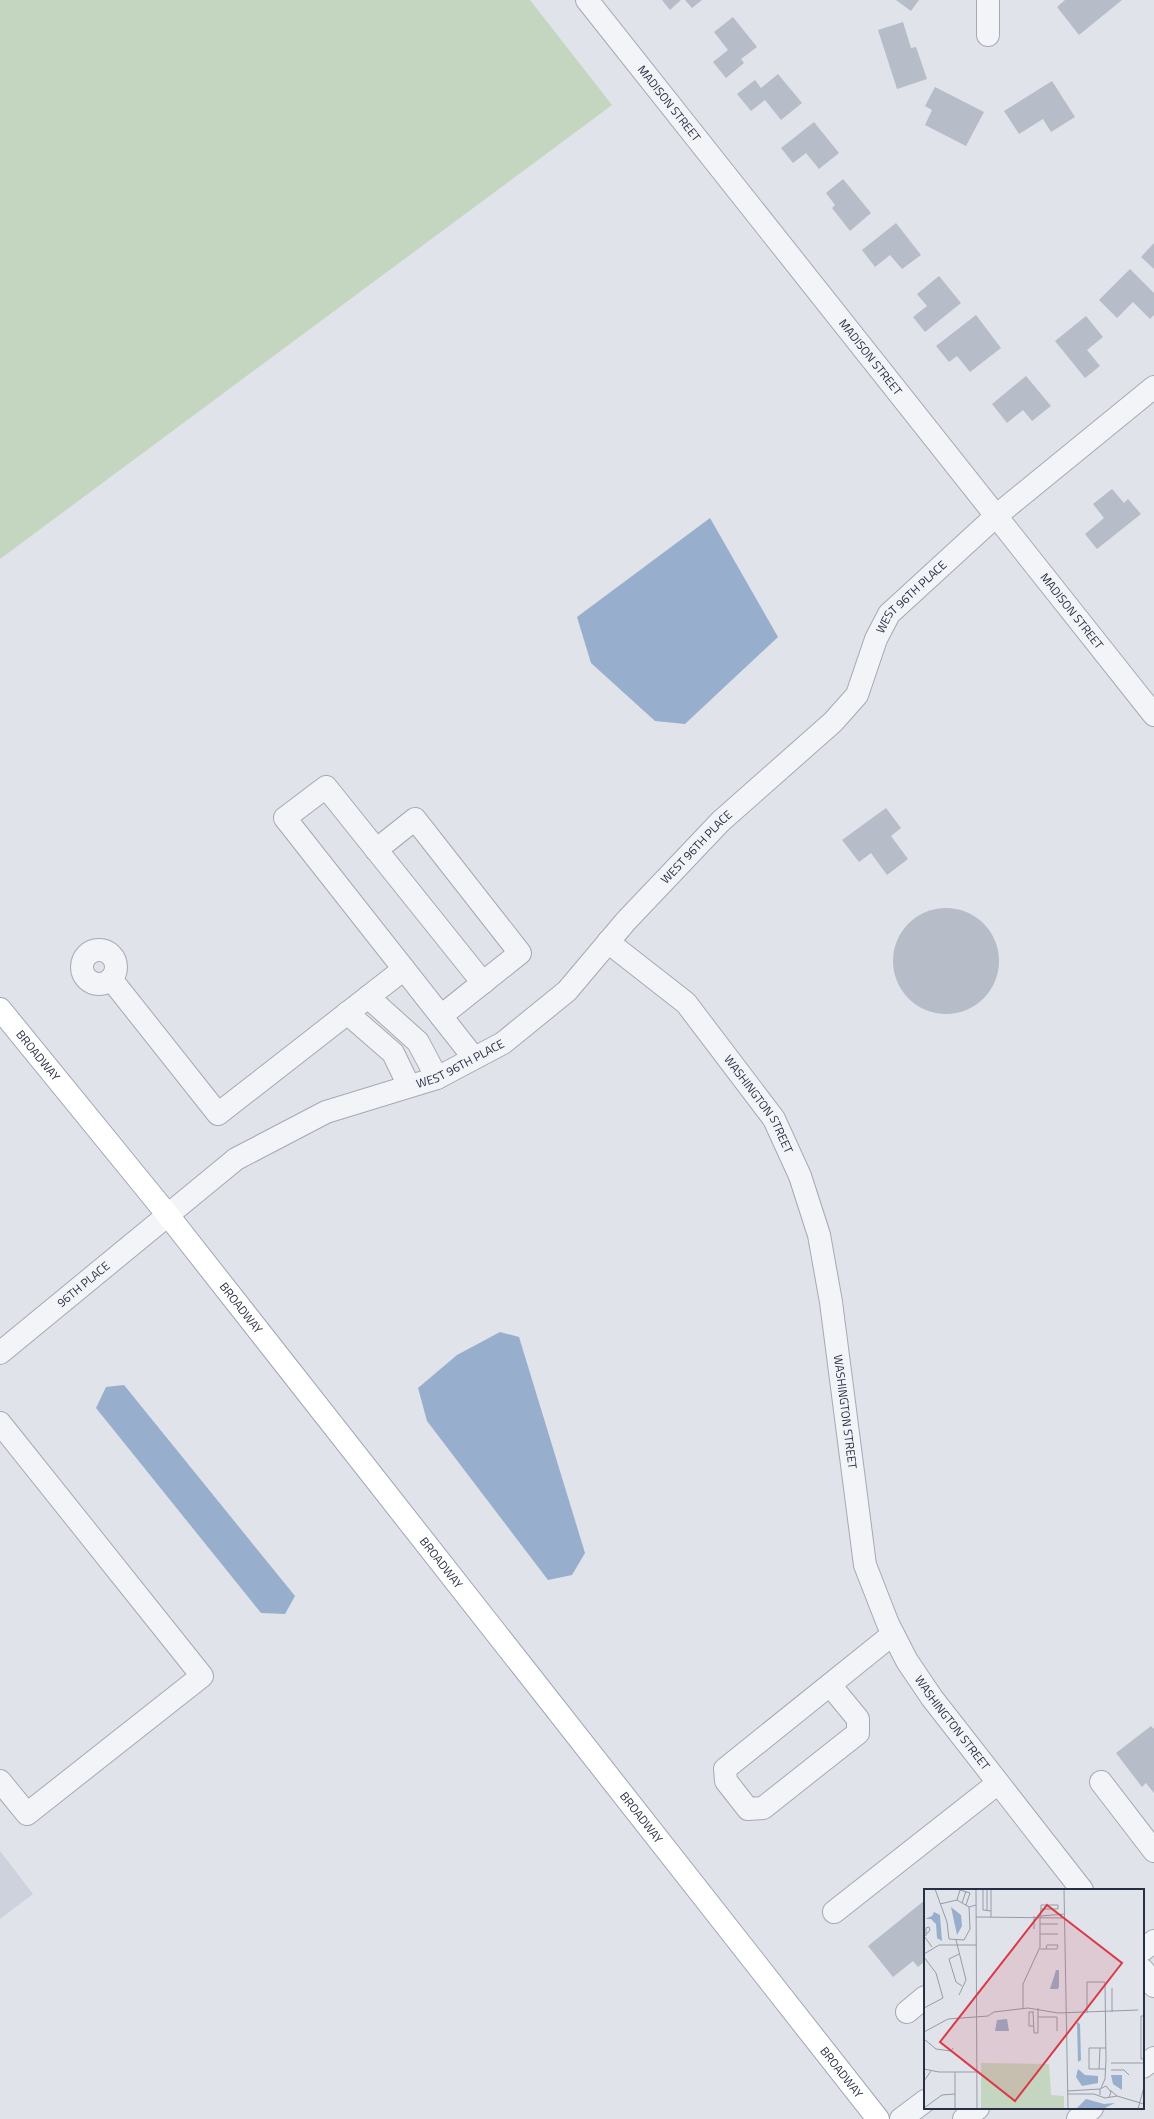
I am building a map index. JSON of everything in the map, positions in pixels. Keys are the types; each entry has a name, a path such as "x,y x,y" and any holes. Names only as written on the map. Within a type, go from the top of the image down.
{"main road":[{"name":"BROADWAY","path":"0,1009 167,1214 878,2119"}],"street":[{"name":"MADISON STREET","path":"587,0 1154,714"},
{"path":"988,0 988,35"},
{"name":"WEST 96TH PLACE","path":"167,1214 236,1159 326,1112 437,1078 503,1043 567,991 608,942 721,821 833,722 857,695 876,638 889,614 996,516 1154,387"},
{"path":"474,1058 285,818 326,787 483,983"},
{"path":"376,850 415,819 520,953 441,1016"},
{"name":"WASHINGTON STREET","path":"608,942 686,1003 774,1119 800,1176 819,1235 831,1302 865,1565 893,1634 907,1661 932,1698 998,1783 1073,1887"},
{"path":"111,979 218,1114 404,969"},
{"path":"368,997 418,1042 437,1078"},
{"path":"347,1013 393,1053 408,1086"},
{"name":"96TH PLACE","path":"0,1354 167,1214"},
{"path":"0,1423 202,1676 27,1814 0,1781"},
{"path":"830,1685 858,1718 858,1733 763,1808 748,1810 726,1781 725,1769 893,1634"},
{"path":"1101,1782 1153,1847"},
{"path":"834,1912 998,1783"},
{"path":"1144,1949 1154,1941"},
{"path":"1144,1971 1154,1986"},
{"path":"907,2012 924,1998"},
{"path":"1144,2066 1154,2058"},
{"path":"901,2119 924,2102"},
{"path":"964,2119 977,2109"},
{"path":"1078,2119 1091,2109"}],"shaded area":[{"path":"0,1851 33,1894 0,1919"}],"green space":[{"path":"0,0 530,0 612,105 0,559"}],"water":[{"path":"710,518 778,637 685,724 655,721 591,663 577,617"},
{"path":"500,1332 519,1337 585,1553 572,1575 548,1580 427,1421 418,1388 457,1355"},
{"path":"124,1385 295,1596 285,1614 261,1613 96,1408 106,1387"}],"building":[{"path":"662,0 681,0 670,10"},
{"path":"685,0 702,0 692,8"},
{"path":"896,0 919,0 911,11"},
{"path":"1065,0 1122,0 1079,35 1057,7"},
{"path":"733,17 757,47 741,59 744,63 726,78 713,62 728,50 714,32"},
{"path":"903,22 911,48 916,47 927,79 897,89 878,30"},
{"path":"778,74 802,103 781,120 765,100 751,111 737,94 755,80 761,88"},
{"path":"1052,81 1075,117 1051,132 1043,119 1019,134 1004,111"},
{"path":"935,87 984,112 966,146 925,125 932,110 925,106"},
{"path":"814,122 839,153 819,169 806,153 793,163 781,148"},
{"path":"843,179 871,213 850,231 832,208 835,205 826,193"},
{"path":"896,223 921,255 902,269 890,255 875,267 862,250"},
{"path":"1154,243 1154,269 1141,257"},
{"path":"1130,269 1154,293 1154,315 1150,319 1133,302 1117,318 1099,300"},
{"path":"939,276 961,303 925,332 913,317 927,306 917,294"},
{"path":"976,315 1001,348 970,372 957,356 949,362 936,346"},
{"path":"1086,316 1103,337 1087,350 1100,366 1085,378 1055,341"},
{"path":"1026,376 1051,406 1032,421 1023,410 1007,423 992,404"},
{"path":"1112,489 1124,503 1128,499 1141,514 1097,549 1085,534 1104,518 1093,504"},
{"path":"886,808 901,828 891,836 908,859 887,875 871,853 859,862 842,840"},
{"path":"946,908 966,912 984,923 995,941 999,961 995,981 984,999 966,1010 946,1014 926,1010 908,999 897,981 893,961 897,941 908,923 926,912"},
{"path":"1151,1726 1154,1729 1154,1793 1146,1783 1142,1787 1116,1753"},
{"path":"924,1901 924,1962 918,1967 913,1961 893,1977 868,1946"}]}
